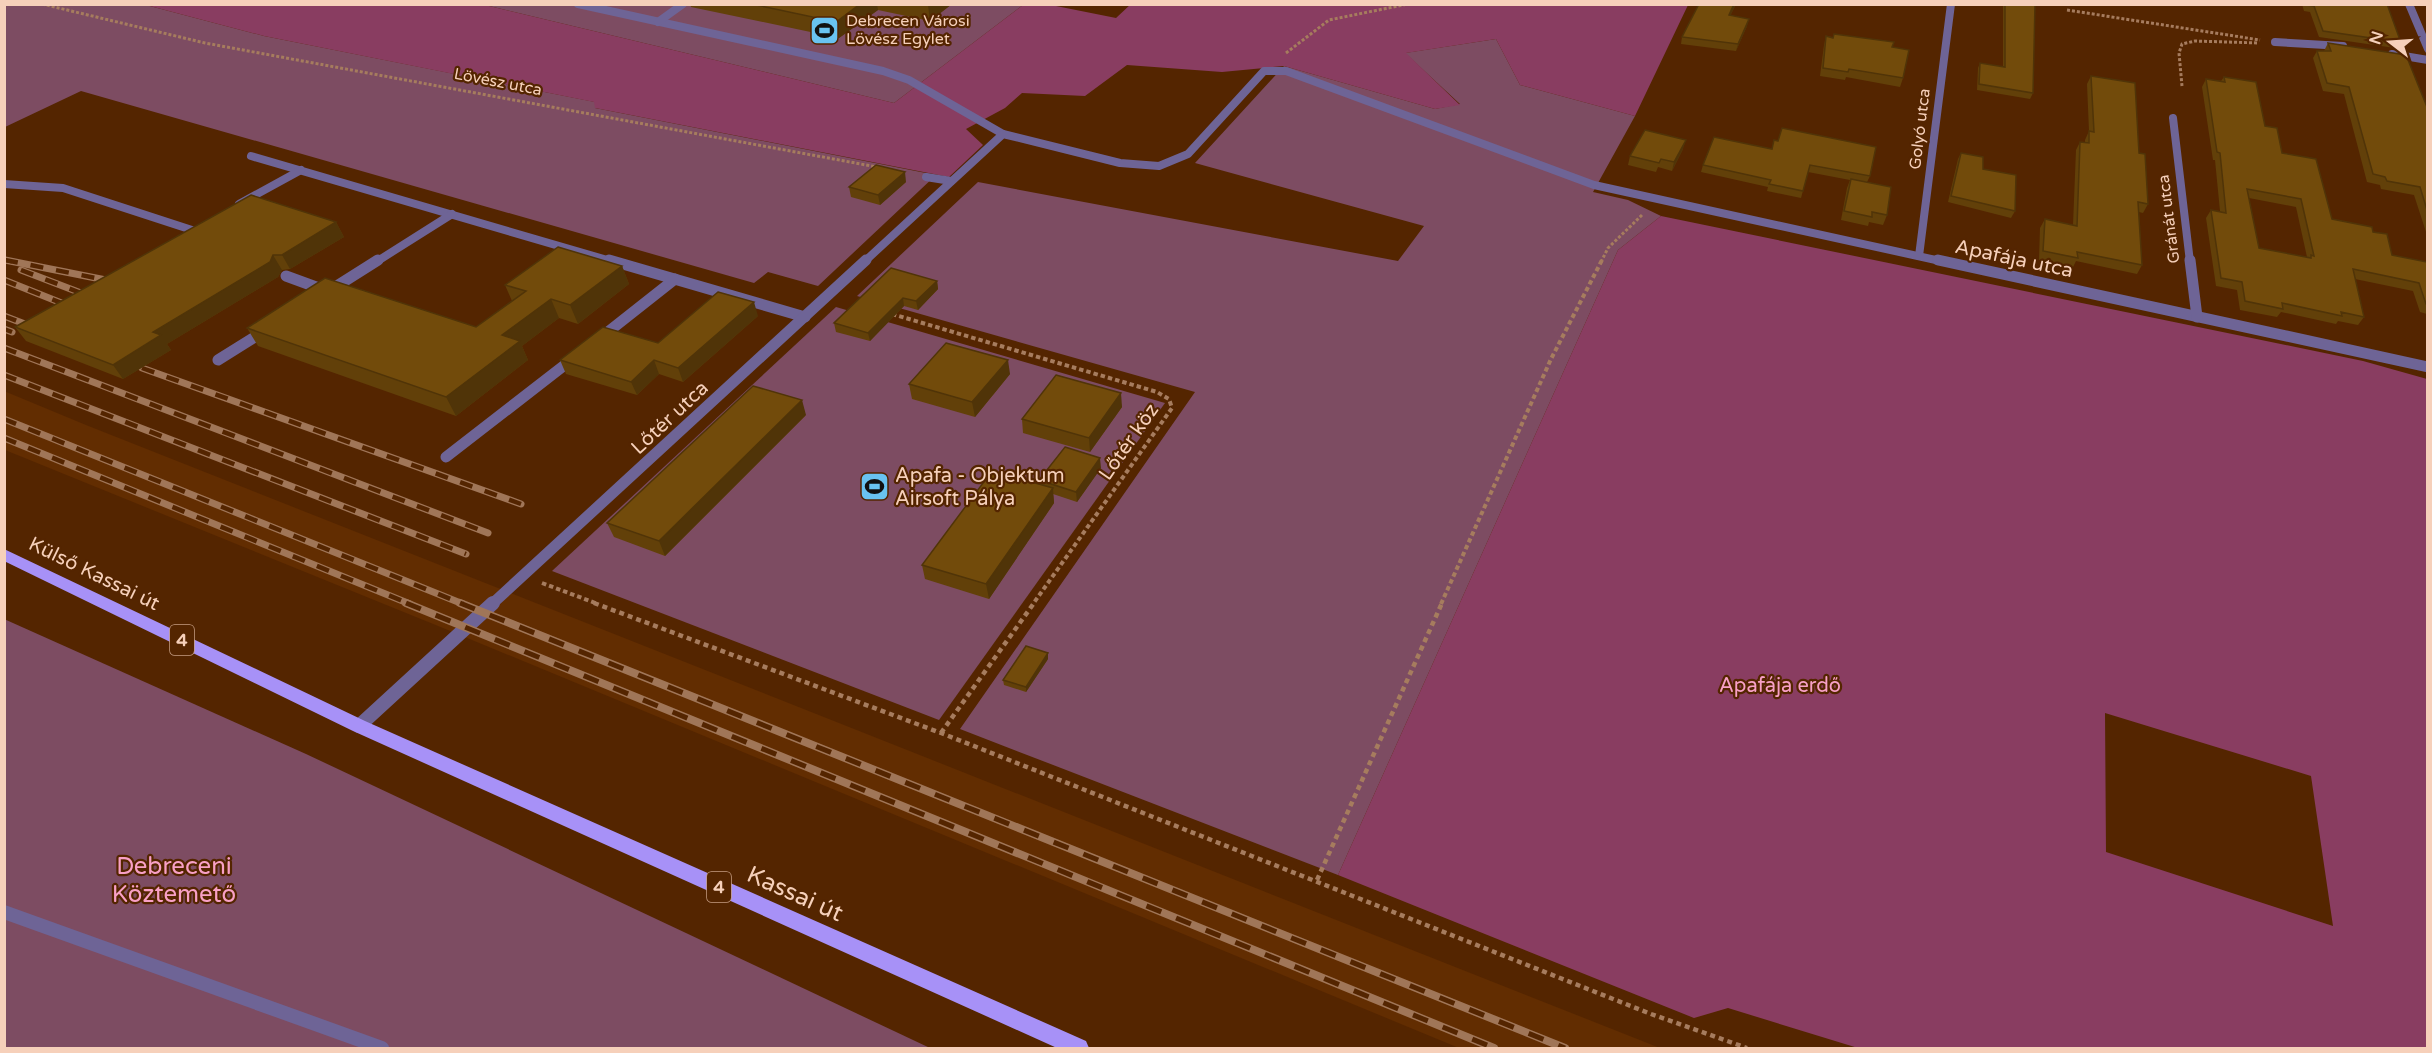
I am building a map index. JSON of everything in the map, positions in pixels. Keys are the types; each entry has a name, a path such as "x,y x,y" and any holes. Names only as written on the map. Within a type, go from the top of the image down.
{"main road":[{"name":"Külső Kassai út","path":"4,554 359,726"},
{"name":"Kassai út","path":"359,726 1080,1048"}],"street":[{"path":"579,4 883,71 909,80 1003,134 1145,167 1159,166 1188,154 1263,71"},
{"path":"658,22 683,4"},
{"name":"Golyó utca","path":"1919,256 1951,4"},
{"path":"2409,4 2427,49"},
{"path":"2275,42 2310,42 2352,48"},
{"path":"2384,53 2427,60"},
{"name":"Apafája utca","path":"1263,71 1286,70 1594,185 1657,201 2427,368"},
{"name":"Gránát utca","path":"2173,118 2197,317"},
{"name":"Lőtér utca","path":"359,726 1003,134"},
{"path":"251,156 805,317"},
{"path":"232,208 301,170"},
{"path":"926,177 951,182"},
{"path":"4,184 63,188 192,230"},
{"path":"318,298 452,214"},
{"path":"183,235 202,225"},
{"path":"286,276 328,292"},
{"path":"446,457 675,279"},
{"path":"218,360 278,322"},
{"path":"4,912 382,1048"}],"path":[{"name":"Lövész utca","path":"42,4 205,43 880,168"},
{"path":"1263,71 1329,20 1408,4"},
{"path":"2067,10 2275,42"},
{"path":"2182,86 2183,71 2178,51 2182,44 2195,41 2275,42"},
{"path":"1317,880 1551,359 1608,248 1657,201"},
{"name":"Lőtér köz","path":"885,312 1157,392 1169,399 1172,408 941,733"},
{"path":"524,576 941,733 1651,1014 1747,1048"}],"shaded area":[{"path":"4,391 1660,1048 1459,1048 443,628 5,450"}],"green space":[{"path":"1131,4 1688,5 1635,116 1520,85 1496,39 1406,53 1460,105 1435,109 1284,66 1222,72 1127,65 1085,96 1022,93 1005,108 966,129 983,145 949,177 595,108 594,102 264,36 146,5 485,5 894,103 1023,5 1051,5 1116,18"},
{"path":"5,5 146,5 264,36 595,102 595,108 936,175 818,286 768,272 754,283 81,91 5,127"},
{"path":"485,5 1023,5 894,103"},
{"path":"1496,39 1520,85 1635,116 1593,192 1628,200 1661,216 1618,250 1338,875 960,729 1195,392 857,296 978,182 1398,261 1424,226 1195,163 1284,66 1435,109 1460,104 1405,53"},
{"name":"Apafája erdő","path":"1661,216 2363,361 2427,379 2427,1048 1858,1048 1728,1008 1694,1018 1338,875 1618,250","holes":["2105,713 2311,776 2333,926 2106,852"]},
{"name":"Apafa - Objektum Airsoft Pálya","path":"836,307 1165,403 939,720 552,571"},
{"name":"Debreceni Köztemető","path":"4,619 306,754 930,1048 5,1048"}],"building":[{"path":"752,4 860,4 836,22"},
{"path":"1699,4 1734,4 1729,15 1749,19 1738,44 1682,37"},
{"path":"2005,4 2035,4 2033,93 1979,84 1980,63 2005,67"},
{"path":"2307,4 2387,4 2400,40 2399,42 2323,31 2314,6"},
{"path":"1834,34 1894,42 1892,47 1909,50 1903,78 1849,69 1848,72 1823,68 1826,36 1833,38"},
{"path":"2328,43 2406,55 2427,107 2427,210 2420,187 2387,181 2385,177 2373,174 2349,87 2327,83 2317,51 2331,51"},
{"path":"2091,76 2135,83 2139,153 2145,154 2148,204 2138,202 2142,265 2077,252 2078,258 2043,251 2045,219 2077,226 2080,142 2089,143 2089,131 2094,132"},
{"path":"2224,77 2256,82 2265,126 2277,128 2282,153 2316,159 2332,219 2372,227 2373,232 2387,234 2392,255 2427,262 2427,304 2419,283 2353,269 2364,317 2341,312 2342,316 2282,303 2283,309 2245,301 2242,282 2221,278 2211,210 2226,213 2220,153 2217,152 2206,79 2225,82","holes":["2247,189 2301,199 2314,256 2311,255 2311,258 2259,248"]},
{"path":"1782,128 1876,147 1870,176 1810,165 1803,191 1769,184 1771,180 1703,165 1714,137 1772,149 1774,140 1778,141"},
{"path":"1645,130 1686,140 1674,162 1661,159 1659,163 1630,156"},
{"path":"1961,153 1983,157 1983,169 2016,175 2015,211 1951,196"},
{"path":"876,165 905,172 878,195 849,187"},
{"path":"1851,179 1891,187 1887,215 1872,212 1872,217 1844,211"},
{"path":"251,195 336,222 282,255 273,255 270,262 153,332 161,335 113,365 15,327"},
{"path":"558,247 622,266 570,305 551,299 502,335 520,341 446,397 247,328 325,278 476,327 526,291 505,285"},
{"path":"891,268 937,281 916,301 903,298 868,333 834,323"},
{"path":"718,292 754,302 678,368 654,360 631,382 560,360 603,327 658,343"},
{"path":"946,343 1008,360 972,402 909,384"},
{"path":"1056,375 1121,393 1089,438 1022,419"},
{"path":"753,386 802,400 659,541 607,523"},
{"path":"1065,447 1100,458 1076,492 1039,480"},
{"path":"992,471 1053,488 986,584 922,565"},
{"path":"1026,646 1048,653 1026,687 1003,680"}],"railway":[{"path":"4,260 12,262"},
{"path":"5,260 116,282"},
{"path":"21,270 94,298"},
{"path":"4,280 74,308"},
{"path":"4,316 38,329"},
{"path":"4,329 12,332"},
{"path":"4,348 488,533"},
{"path":"142,368 521,504"},
{"path":"4,375 466,554"},
{"path":"4,419 463,604"},
{"path":"4,438 410,604"},
{"path":"406,603 1494,1048"},
{"path":"460,603 1565,1048"}],"place":[{"name":"Debrecen Városi Lövész Egylet","path":"825,30"},
{"name":"Apafa - Objektum Airsoft Pálya","path":"874,487"}]}
